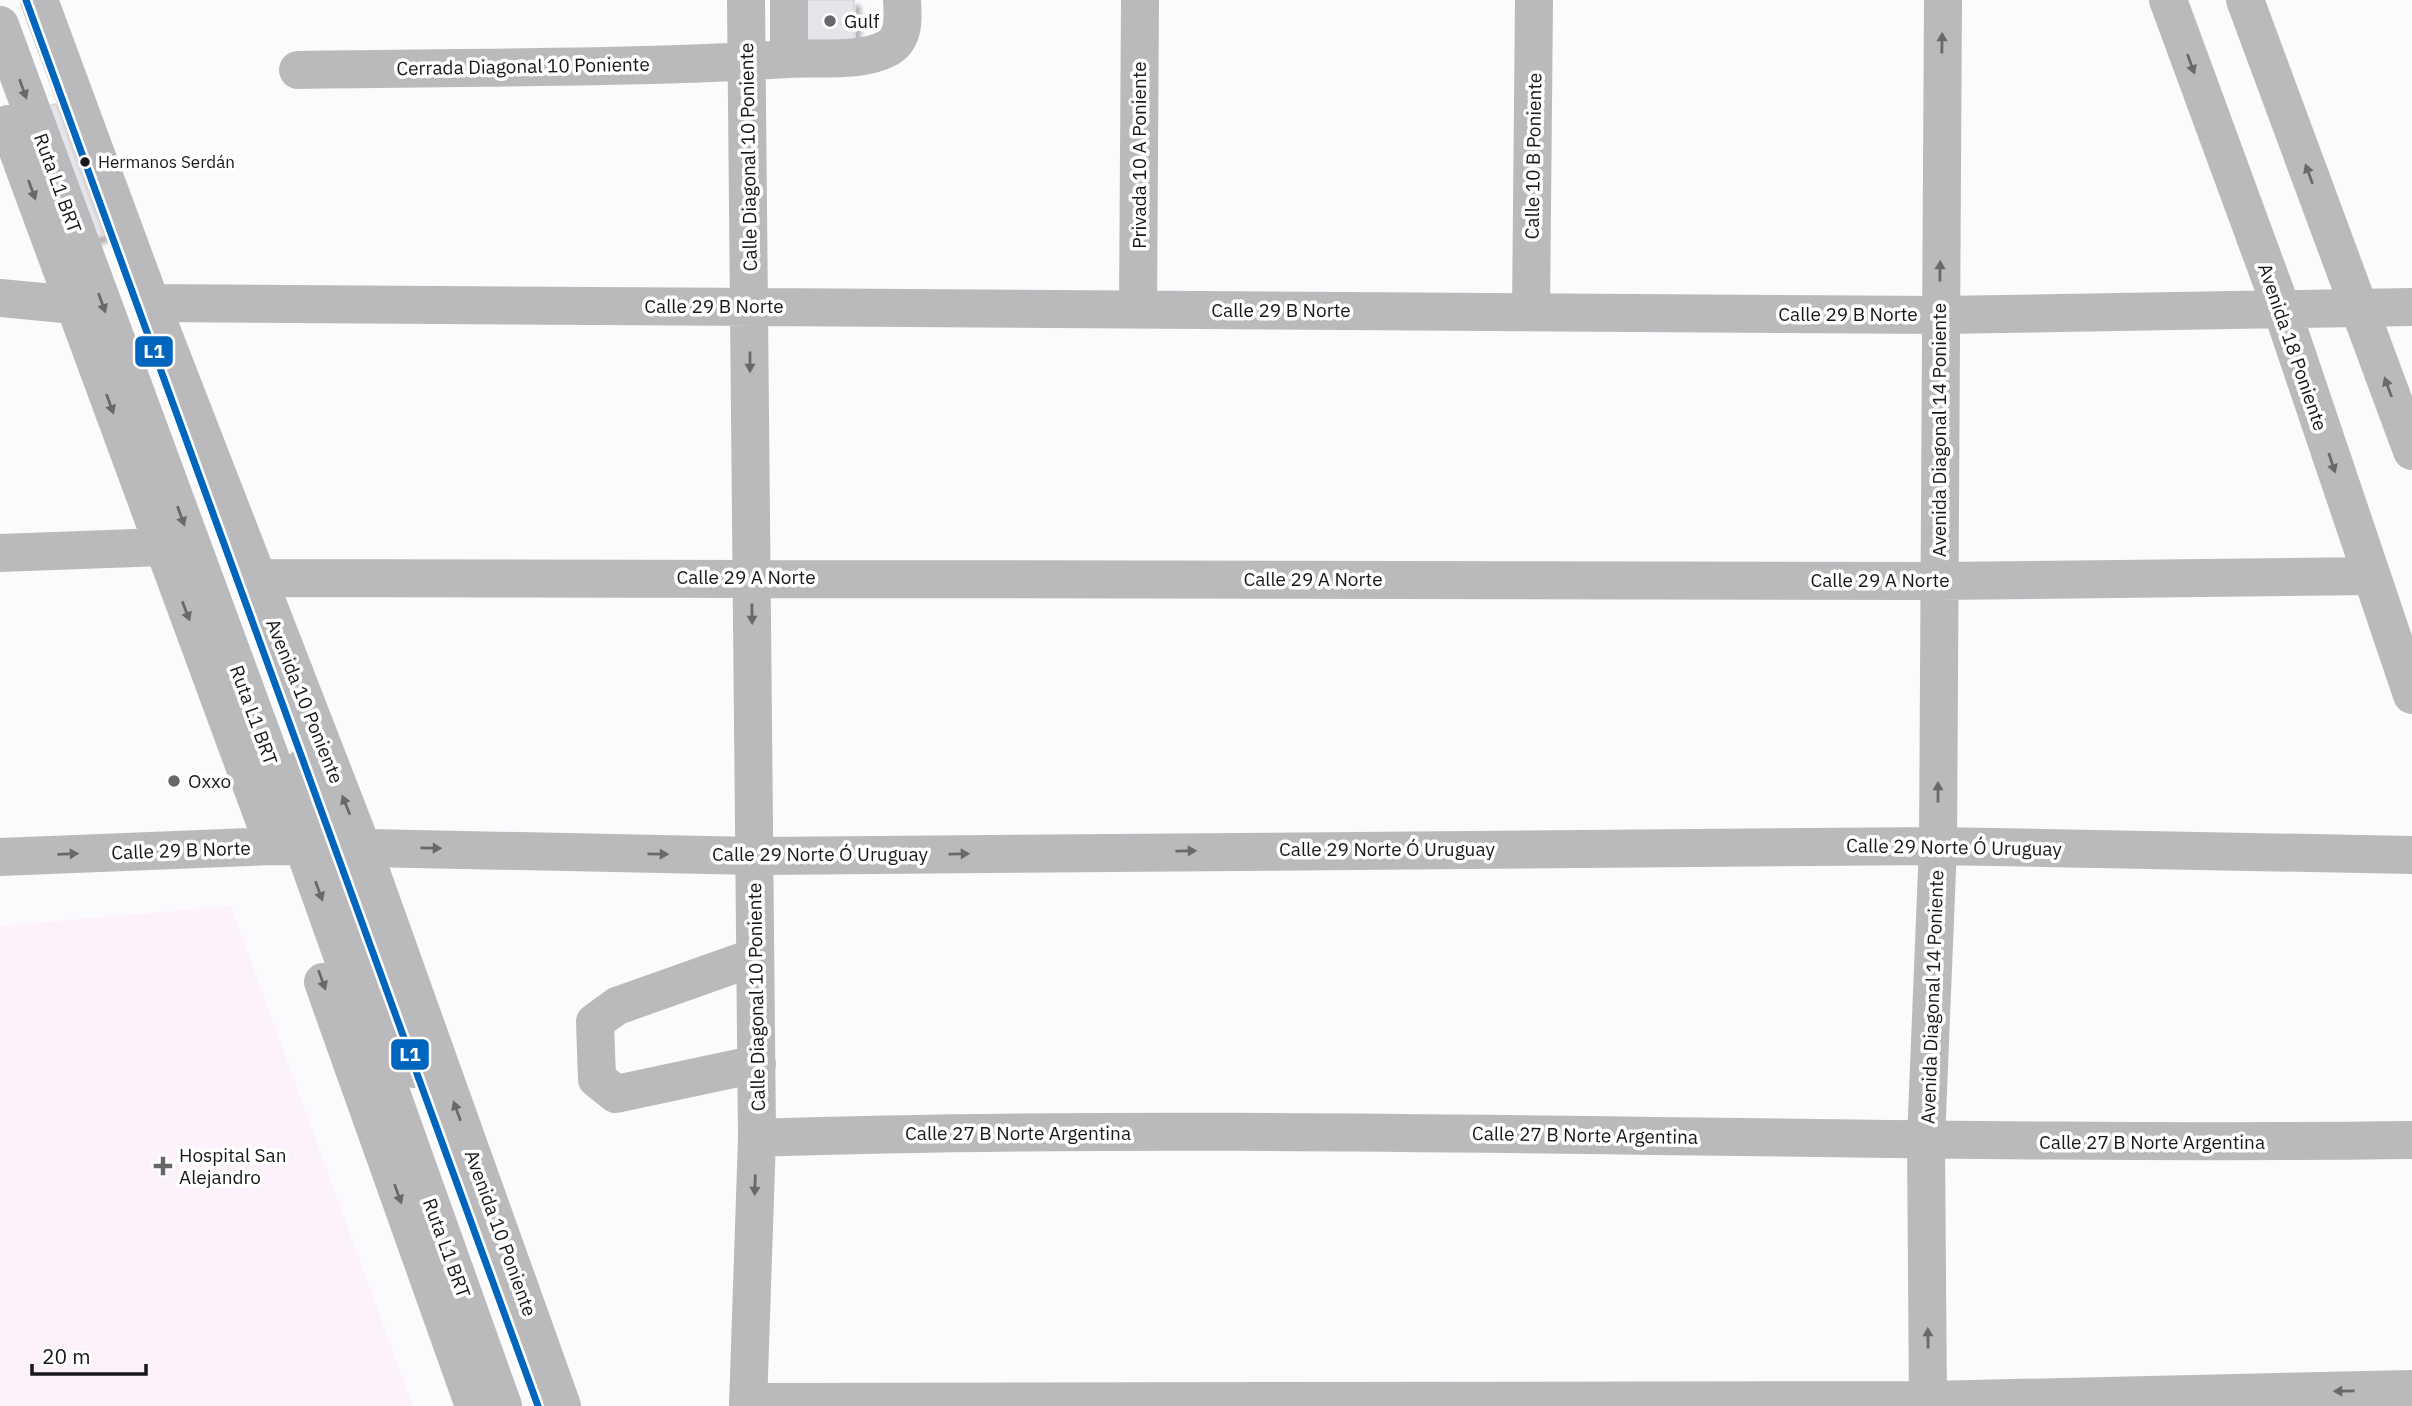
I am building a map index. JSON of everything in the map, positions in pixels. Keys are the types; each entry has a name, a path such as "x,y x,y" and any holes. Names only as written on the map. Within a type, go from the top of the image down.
{"street":[{"name":"Ruta L1 BRT","path":"26,0 318,847 503,1406"},
{"name":"Avenida 10 Poniente","path":"39,0 150,303 256,578 318,847 474,1406"},
{"name":"Calle Diagonal 10 Poniente","path":"746,0 757,1064 748,1404"},
{"path":"789,0 789,59"},
{"name":"Cerrada Diagonal 10 Poniente","path":"298,70 747,62 866,55 891,47 899,37 903,23 902,0"},
{"name":"Privada 10 A Poniente","path":"1138,309 1140,0"},
{"name":"Calle 10 B Poniente","path":"1531,312 1535,0"},
{"name":"Avenida Diagonal 14 Poniente","path":"1928,1403 1926,1140 1938,846 1943,0"},
{"name":"Avenida 18 Poniente","path":"2168,0 2281,310 2369,576 2412,695"},
{"path":"2245,0 2412,451"},
{"name":"Ruta L1 BRT","path":"0,25 538,1406"},
{"name":"Avenida 10 Poniente","path":"0,103 162,547 318,847 562,1406"},
{"path":"0,298 74,305"},
{"name":"Calle 29 B Norte","path":"150,303 1940,315 2412,307"},
{"path":"0,553 162,547"},
{"name":"Calle 29 A Norte","path":"256,578 1938,581 2369,576"},
{"name":"Calle 29 Norte Ó Uruguay","path":"318,847 755,856 1938,846 2412,855"},
{"name":"Calle 29 B Norte","path":"0,856 318,847"},
{"path":"755,957 617,1006 595,1023 597,1079 615,1094 757,1064"},
{"name":"Calle 27 B Norte Argentina","path":"757,1138 871,1134 1351,1132 2182,1143 2412,1140"},
{"path":"748,1404 1928,1403 2412,1389"}],"shaded area":[{"name":"Hospital San Alejandro","path":"231,906 413,1406 0,1406 0,926"}],"building":[{"name":"Gulf","path":"805,0 854,0 855,42 806,43"},
{"path":"56,104 103,235 82,242 34,111"}],"transit line":[{"name":"L1","path":"26,0 538,1406"}],"place":[{"name":"Gulf","path":"830,21"},
{"name":"Hermanos Serdán","path":"85,162"},
{"name":"Oxxo","path":"174,781"},
{"name":"Hospital San Alejandro","path":"163,1166"}]}
